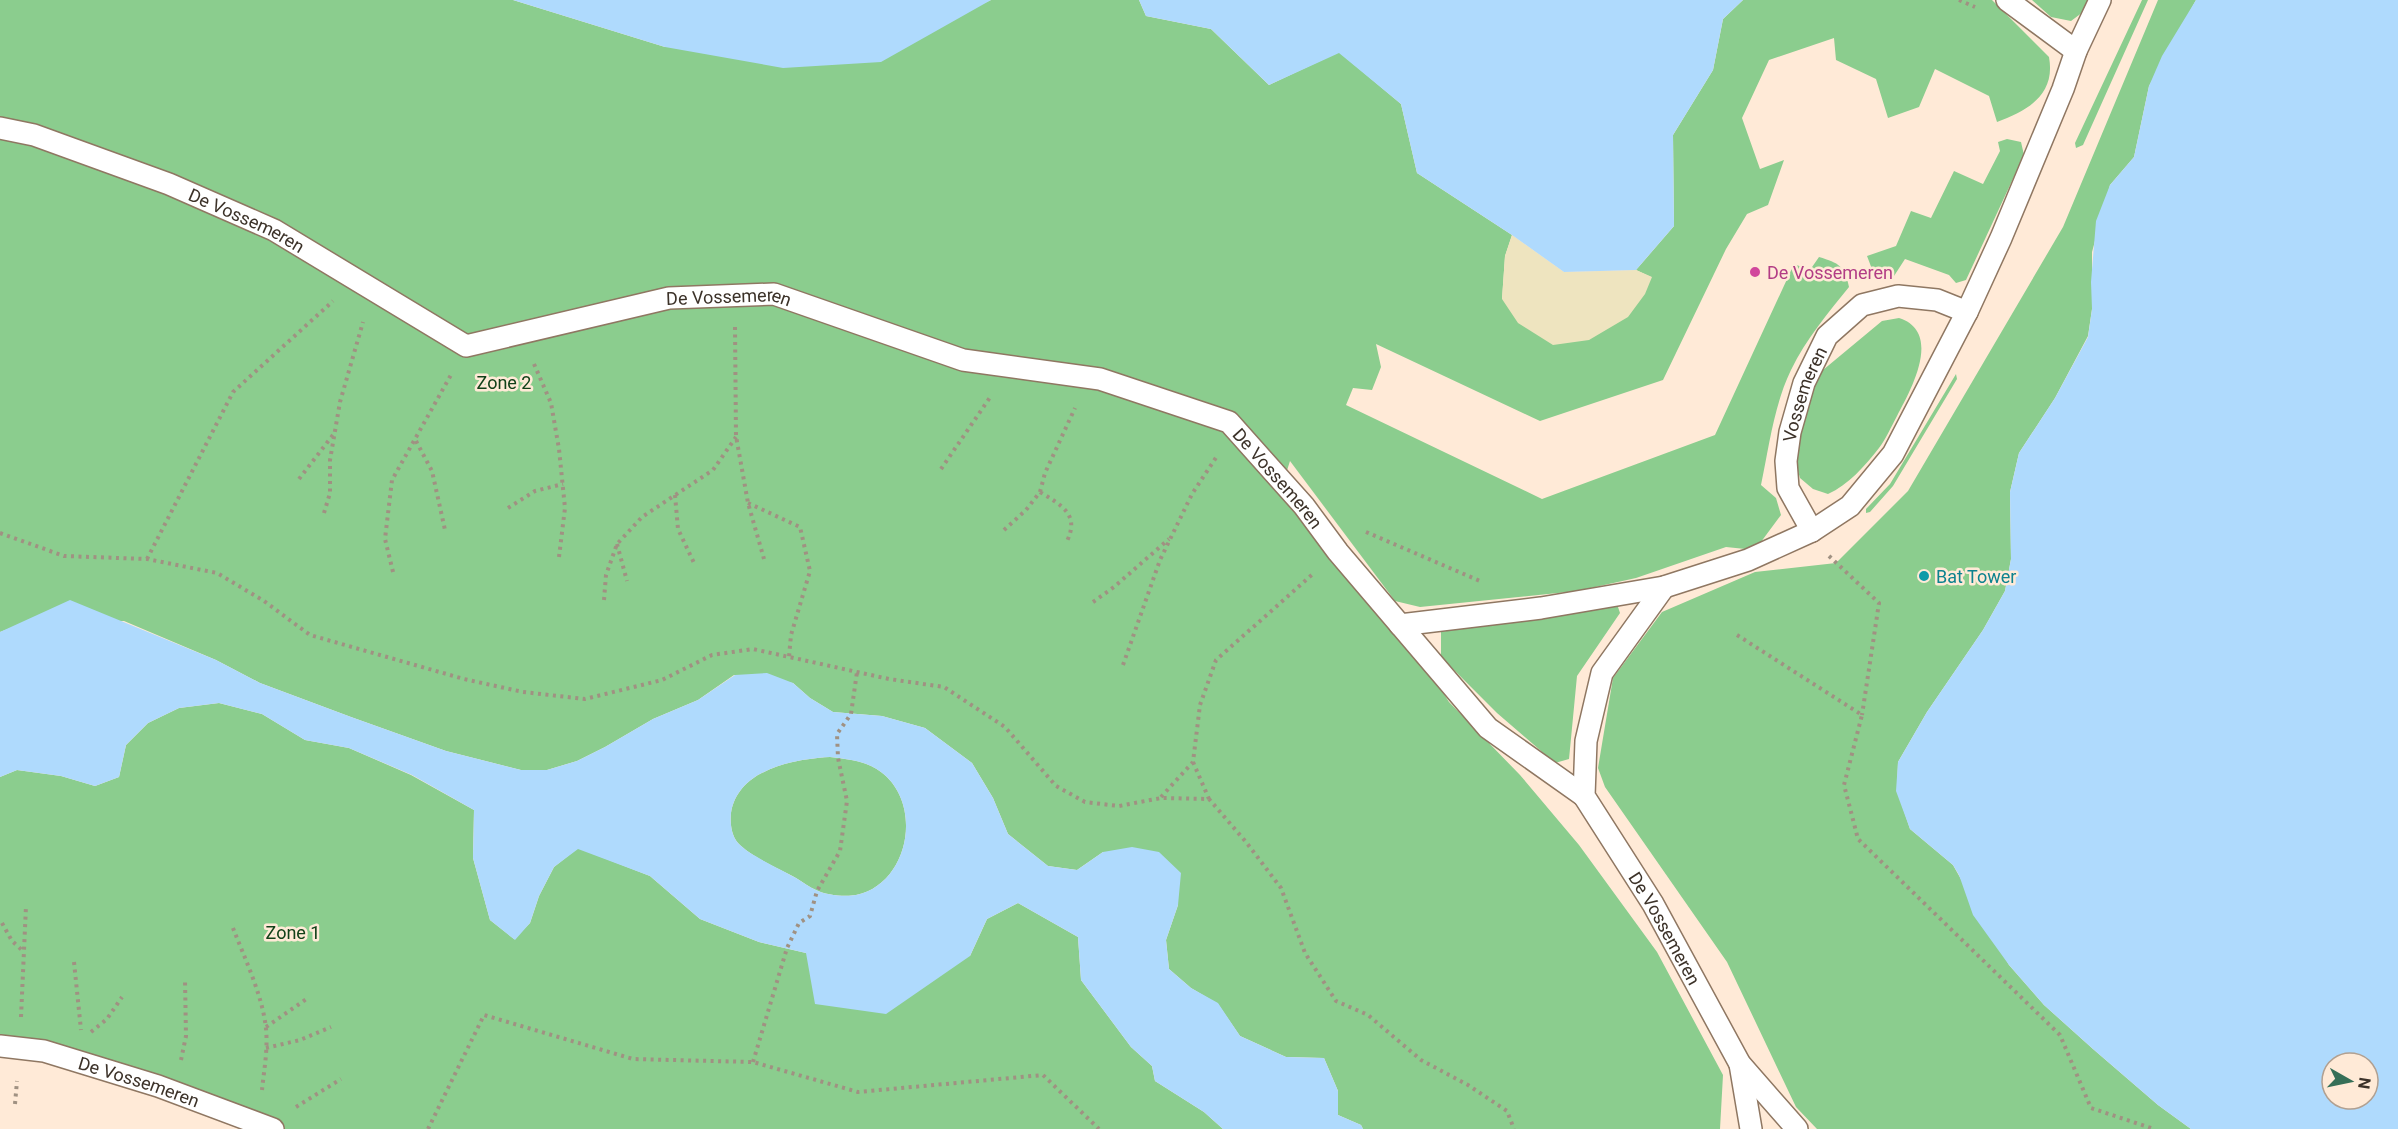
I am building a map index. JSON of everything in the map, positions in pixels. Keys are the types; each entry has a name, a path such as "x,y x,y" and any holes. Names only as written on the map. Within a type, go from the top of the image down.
{"lane":[{"path":"2007,0 2076,51"},
{"path":"1400,625 1541,608 1664,587 1748,560 1812,531 1850,506 1893,454 1967,312 2005,228 2063,89 2076,51 2100,0"},
{"name":"De Vossemeren","path":"0,128 34,135 169,184 274,230 466,346 669,298 774,294 963,360 1100,379 1229,422 1304,506 1338,552 1488,728 1584,796 1653,904 1740,1064 1797,1129"},
{"name":"Vossemeren","path":"1812,531 1788,488 1786,461 1790,432 1803,383 1827,336 1863,305 1898,296 1937,300 1967,312"},
{"path":"1584,796 1586,741 1602,673 1664,587"},
{"name":"De Vossemeren","path":"10,1048 44,1051 175,1093 266,1126"},
{"name":"De Vossemeren","path":"1740,1064 1752,1129"}],"path":[{"path":"147,560 233,392 356,280"},
{"path":"324,513 330,493 330,460 340,402 356,342 375,291"},
{"path":"735,296 736,436 748,503 764,559"},
{"path":"521,332 551,403 565,508 559,556"},
{"path":"393,572 385,539 392,480 466,346"},
{"path":"941,469 1011,367"},
{"path":"1004,530 1026,510 1040,492 1045,473 1076,404 1081,377"},
{"path":"1123,665 1170,538 1192,494 1218,456 1229,422"},
{"path":"299,479 335,433"},
{"path":"604,600 606,575 617,544 642,517 713,470 736,436"},
{"path":"416,440 432,471 445,530"},
{"path":"508,508 535,491 563,484"},
{"path":"1040,492 1062,505 1071,519 1072,530 1067,541"},
{"path":"675,494 678,529 694,563"},
{"path":"748,503 800,527 810,571 791,635 789,657"},
{"path":"1358,529 1487,584"},
{"path":"0,533 64,556 147,560 217,573 264,601 310,634 464,679 523,692 585,699 662,680 712,655 753,649 889,679 944,687 1005,726 1056,786 1085,802 1119,806 1161,798 1209,799"},
{"path":"1093,602 1114,587 1170,538"},
{"path":"617,544 627,581"},
{"path":"1338,552 1216,660 1200,705 1193,762 1209,799 1281,888 1305,953 1336,1001 1368,1015 1421,1060 1468,1085 1507,1111 1514,1129"},
{"path":"1832,561 1879,603 1862,715 1844,785 1858,839 2060,1035 2091,1108 2154,1129"},
{"path":"1737,635 1862,715"},
{"path":"753,1062 787,948 799,922 810,916 817,891 840,851 847,801 838,758 837,734 850,714 857,672"},
{"path":"1161,798 1193,762"},
{"path":"10,1048 24,952 26,906"},
{"path":"2,923 12,941 24,952"},
{"path":"233,928 254,984 266,1027 266,1126"},
{"path":"74,962 85,1064"},
{"path":"175,1093 186,1036 185,980"},
{"path":"82,1038 107,1018 122,997"},
{"path":"266,1027 308,998"},
{"path":"428,1129 484,1015 633,1059 753,1062 858,1092 1043,1075 1098,1129"},
{"path":"266,1048 300,1040 330,1027"},
{"path":"266,1126 341,1079"}],"green space":[{"name":"Zone 2","path":"0,0 513,0 665,47 967,11 991,0 1139,0 1146,16 1211,29 1269,85 1339,52 1401,104 1417,173 1512,235 1505,256 1502,299 1651,277 1636,270 1674,226 1673,135 1713,70 1723,19 1743,0 1992,0 2049,57 2050,70 2048,82 2037,100 2019,113 1997,122 1989,96 1935,69 1919,107 1888,118 1876,79 1836,60 1834,38 1769,60 1742,118 1760,169 1784,160 1768,205 1747,214 1726,249 1663,380 1540,421 1376,344 1381,367 1372,390 1353,388 1346,405 1542,499 1715,435 1794,264 1810,270 1819,257 1826,259 1840,266 1849,287 1810,337 1785,383 1773,426 1761,485 1776,498 1781,515 1755,550 1726,547 1636,578 1577,591 1420,607 1395,601 1290,461 1283,483 1400,625 1449,702 1520,775 1579,845 1657,952 1723,1075 1720,1129 1363,1129 1361,1125 1338,1115 1338,1091 1324,1058 1286,1057 1240,1036 1218,1004 1191,988 1169,969 1166,940 1178,905 1103,852 1077,870 1048,866 1008,834 993,798 972,763 925,728 882,716 833,712 810,698 793,683 734,675 698,700 653,719 577,761 547,770 521,770 446,751 260,683 216,660 124,621 24,623 0,632"},
{"path":"2032,0 2088,0 2083,12 2071,21 2051,17"},
{"path":"2142,0 2148,0 2083,145 2076,148 2075,143"},
{"path":"2158,0 2196,0 2149,86 2134,157 2110,185 2092,252 2092,309 2088,336 2055,398 2019,453 2010,492 2011,559 2005,591 1983,630 1927,712 1898,762 1897,790 1910,829 1953,865 2009,965 2044,1005 2158,1105 2191,1129 1817,1129 1796,1107 1727,962 1605,787 1598,768 1613,678 1662,612 1755,572 1836,563 1908,491 2063,227"},
{"path":"2007,139 2021,142 2024,155 1966,280 1956,283 1949,275 1905,259 1894,276 1875,277 1867,256 1896,246 1911,211 1931,218 1954,171 1983,184 2000,151 1998,142"},
{"path":"1899,318 1912,325 1919,336 1921,348 1920,362 1903,405 1882,444 1856,474 1828,494 1813,489 1800,478 1796,464 1806,404 1823,370 1882,321"},
{"path":"1956,374 1957,379 1893,486 1870,512 1866,513 1866,509 1890,484"},
{"path":"1616,601 1620,613 1577,676 1569,759 1555,763 1497,713 1441,657 1441,632"},
{"name":"Zone 1","path":"219,703 262,714 305,740 349,748 411,775 474,810 473,858 490,920 514,939 530,923 539,896 554,867 578,848 650,876 700,919 759,942 806,953 970,956 987,919 1018,903 1078,937 1081,980 1131,1047 1152,1066 1155,1081 1204,1112 1223,1129 273,1129 0,1046 0,777 17,770 61,776 95,786 119,777 126,745 148,723 179,708"},
{"path":"830,757 857,761 875,768 894,786 903,803 906,822 905,841 899,860 888,876 874,888 856,895 835,895 813,889 744,848 736,840 732,828 731,813 736,798 744,786 756,776 800,760"}],"sand":[{"path":"1512,235 1564,272 1636,270 1652,277 1645,294 1628,317 1589,340 1553,345 1518,323 1502,299 1505,256"}],"water":[{"path":"513,0 991,0 881,62 783,68 665,47"},
{"path":"1139,0 1743,0 1723,19 1713,70 1673,135 1674,226 1636,270 1564,272 1417,173 1401,104 1339,53 1269,85 1211,29 1146,16"},
{"path":"2196,0 2398,0 2398,1129 2191,1129 2158,1105 2044,1005 2009,965 1973,915 1959,875 1953,865 1910,829 1896,791 1898,762 1927,712 1983,630 2005,591 2011,559 2010,492 2019,453 2055,398 2088,337 2092,309 2091,282 2096,221 2110,185 2134,157 2149,86 2162,56"},
{"path":"70,600 216,660 260,683 446,751 521,770 547,770 577,761 653,719 698,700 735,675 767,673 793,683 810,698 833,712 882,716 925,728 972,763 993,798 1008,834 1048,866 1077,870 1103,852 1132,847 1159,852 1181,873 1178,905 1166,940 1169,969 1191,988 1218,1003 1240,1036 1286,1057 1324,1058 1338,1091 1338,1115 1361,1125 1363,1129 1223,1129 1204,1112 1155,1081 1152,1066 1131,1047 1081,980 1078,937 1018,903 987,919 970,956 886,1014 815,1004 806,953 759,942 700,919 650,876 578,849 554,867 539,896 530,923 515,940 490,920 473,858 474,810 412,775 349,748 305,740 262,714 219,703 179,708 148,723 126,745 119,777 95,786 61,776 17,770 0,777 0,632","holes":["830,757 863,763 875,768 894,786 903,803 906,822 905,841 899,860 888,876 874,888 856,895 835,895 813,889 743,848 736,840 732,828 731,813 736,798 744,786 756,776 800,760"]}],"place":[{"name":"De Vossemeren","path":"1755,272"},
{"name":"Bat Tower","path":"1924,576"}]}
